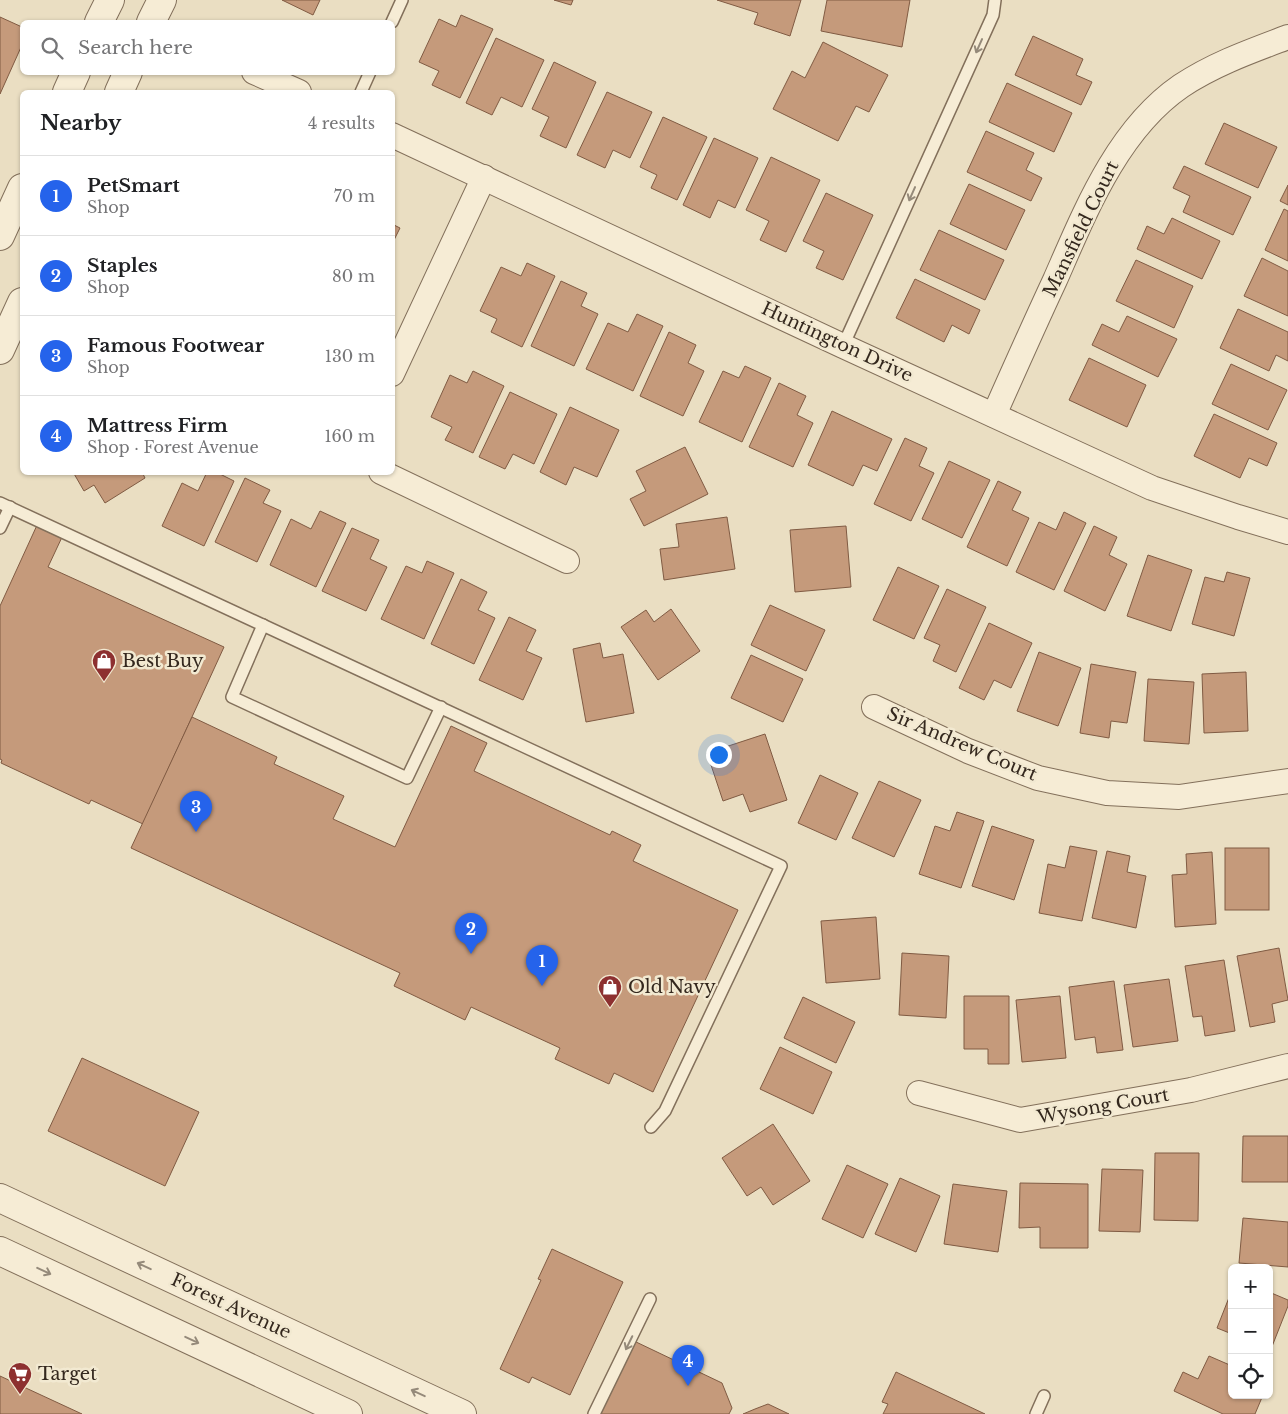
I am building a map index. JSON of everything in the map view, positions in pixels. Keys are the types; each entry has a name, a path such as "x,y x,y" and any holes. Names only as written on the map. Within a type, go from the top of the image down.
{"street":[{"path":"100,20 110,0"},
{"path":"152,20 162,0"},
{"name":"Mansfield Court","path":"994,415 1077,230 1107,171 1143,119 1181,86 1232,57 1288,37"},
{"path":"68,90 75,75"},
{"path":"120,90 127,75"},
{"path":"261,75 294,90"},
{"name":"Huntington Drive","path":"395,136 1152,488 1288,532"},
{"path":"395,368 484,177"},
{"path":"0,236 20,192"},
{"path":"0,350 20,306"},
{"path":"387,475 567,561"},
{"name":"Sir Andrew Court","path":"874,707 968,751 1038,778 1107,793 1179,797 1288,781"},
{"name":"Wysong Court","path":"918,1093 1020,1120 1191,1090 1288,1066"},
{"name":"Forest Avenue","path":"0,1198 462,1414"},
{"path":"0,1251 348,1414"}],"lane":[{"path":"393,20 402,0"},
{"path":"843,346 993,15 995,0"},
{"path":"362,90 369,75"},
{"path":"0,528 5,505 781,866 665,1111 651,1127"},
{"path":"263,625 232,697 407,778 441,707"},
{"path":"594,1414 650,1299"},
{"path":"1036,1414 1044,1396"}],"building":[{"path":"282,0 320,0 313,15"},
{"path":"554,0 573,0 571,5"},
{"path":"717,0 801,0 790,36 754,24 758,13"},
{"path":"827,0 910,0 902,47 821,31"},
{"path":"461,15 493,29 460,98 432,85 439,71 419,62 439,19 456,27"},
{"path":"0,17 20,26 20,49 0,94"},
{"path":"1033,36 1083,59 1076,75 1092,82 1081,105 1015,75"},
{"path":"496,38 544,60 522,107 501,97 492,115 466,103"},
{"path":"823,42 888,75 869,112 856,106 838,141 773,109 792,71 805,78"},
{"path":"554,62 596,82 566,148 540,136 549,117 532,109"},
{"path":"1007,83 1072,113 1054,152 989,122"},
{"path":"607,92 652,112 630,158 613,150 605,168 577,155"},
{"path":"663,117 707,137 677,200 651,188 657,175 640,167"},
{"path":"1224,123 1277,147 1258,188 1205,164"},
{"path":"986,131 1034,153 1026,170 1042,178 1031,201 967,172"},
{"path":"714,138 758,158 735,208 718,200 710,218 683,205"},
{"path":"771,157 820,180 786,252 760,240 769,221 746,210"},
{"path":"1184,166 1251,197 1233,235 1183,212 1190,196 1173,188"},
{"path":"969,184 1025,210 1006,250 950,224"},
{"path":"1288,185 1288,205 1280,201"},
{"path":"826,193 873,215 843,280 816,268 824,251 803,241"},
{"path":"1284,209 1288,211 1288,261 1265,250"},
{"path":"1172,218 1220,241 1202,279 1137,249 1147,226 1164,234"},
{"path":"395,226 400,228 395,238"},
{"path":"939,230 1004,260 985,300 920,270"},
{"path":"1262,258 1288,271 1288,316 1244,296"},
{"path":"1136,260 1193,286 1174,328 1116,301"},
{"path":"527,263 555,276 522,347 491,332 497,319 480,311 501,267 521,276"},
{"path":"915,279 980,310 969,334 952,325 944,342 896,318"},
{"path":"561,281 587,293 581,306 598,314 574,366 531,346"},
{"path":"1238,309 1288,332 1288,361 1276,355 1269,371 1220,348"},
{"path":"637,314 663,326 633,391 586,369 608,323 628,332"},
{"path":"1127,316 1177,339 1158,377 1092,345 1102,324 1119,332"},
{"path":"669,332 696,345 688,363 704,371 683,416 640,396"},
{"path":"1089,358 1146,385 1127,427 1069,400"},
{"path":"1231,364 1287,390 1268,430 1212,404"},
{"path":"745,366 771,378 742,442 699,422 723,371 739,378"},
{"path":"473,371 504,386 473,453 445,440 452,427 431,417 450,375 467,383"},
{"path":"779,383 806,396 797,415 813,423 793,467 749,447"},
{"path":"510,392 557,414 534,464 513,454 505,469 479,457"},
{"path":"570,407 619,430 597,477 574,467 566,485 540,472"},
{"path":"832,411 892,439 877,471 863,465 853,486 808,465"},
{"path":"1214,414 1277,443 1267,466 1249,458 1240,478 1194,456"},
{"path":"905,438 927,448 919,466 934,473 911,521 874,504"},
{"path":"685,447 708,494 644,526 630,499 646,491 636,471"},
{"path":"949,461 990,480 962,538 922,519"},
{"path":"75,475 144,475 145,478 105,503 94,485 84,491"},
{"path":"206,475 222,475 234,481 204,546 162,526 182,483 198,491"},
{"path":"245,478 270,490 263,503 281,511 257,562 215,542"},
{"path":"998,481 1021,492 1012,510 1029,518 1007,566 967,547"},
{"path":"320,511 346,523 316,587 270,565 291,519 311,529"},
{"path":"1064,512 1086,523 1054,590 1016,572 1039,522 1056,530"},
{"path":"727,517 735,569 664,580 660,549 679,547 676,524"},
{"name":"Best Buy","path":"38,523 63,535 48,567 224,647 143,824 91,800 89,804 1,763 0,606"},
{"path":"846,526 851,587 795,592 790,530"},
{"path":"1094,526 1117,537 1109,555 1127,564 1105,611 1064,591"},
{"path":"352,528 379,540 370,559 387,567 366,611 322,591"},
{"path":"1148,555 1192,570 1171,631 1127,616"},
{"path":"427,561 454,573 424,639 381,619 406,566 422,573"},
{"path":"898,567 939,586 914,639 873,620"},
{"path":"1227,572 1250,578 1234,636 1192,624 1205,577 1224,582"},
{"path":"461,579 487,592 478,610 495,618 474,664 431,644"},
{"path":"947,589 986,607 956,672 933,661 940,645 924,638"},
{"path":"770,605 825,630 806,671 751,645"},
{"path":"671,609 700,651 658,680 621,627 646,610 654,622"},
{"path":"509,617 536,630 526,651 542,658 523,700 479,680"},
{"path":"989,623 1032,643 1011,688 994,680 984,700 959,688"},
{"path":"600,643 603,658 623,654 634,713 586,722 573,649"},
{"path":"1039,652 1081,668 1058,726 1017,711"},
{"path":"751,655 803,679 783,722 731,698"},
{"path":"1091,664 1136,672 1127,723 1111,721 1109,738 1080,733"},
{"path":"1246,672 1248,731 1204,733 1202,674"},
{"path":"1148,679 1194,682 1189,744 1144,741"},
{"path":"192,717 277,757 274,764 344,796 333,819 395,847 451,726 487,743 474,771 610,835 612,831 641,845 633,861 738,910 653,1092 614,1073 609,1084 555,1059 560,1048 471,1007 465,1020 394,986 400,973 131,848"},
{"path":"765,734 787,800 750,812 743,794 723,801 707,753"},
{"path":"820,775 858,793 836,840 798,823"},
{"path":"879,781 921,800 894,857 852,838"},
{"path":"957,812 984,821 961,888 919,874 935,826 950,831"},
{"path":"992,826 1034,840 1014,900 972,886"},
{"path":"1070,846 1097,851 1082,921 1039,913 1048,864 1065,868"},
{"path":"1225,848 1269,848 1269,910 1225,910"},
{"path":"1107,851 1130,856 1127,872 1146,876 1136,928 1092,918"},
{"path":"1212,852 1216,924 1175,927 1172,875 1187,874 1186,854"},
{"path":"876,917 880,979 826,983 821,921"},
{"path":"1279,948 1288,1000 1272,1004 1275,1022 1250,1027 1237,956"},
{"path":"902,953 949,956 946,1018 899,1015"},
{"path":"1224,960 1235,1031 1205,1036 1202,1016 1193,1017 1185,966"},
{"path":"1169,979 1178,1041 1133,1047 1124,985"},
{"path":"1114,981 1123,1050 1097,1053 1095,1037 1075,1040 1069,987"},
{"path":"964,996 1009,996 1009,1064 988,1064 988,1049 964,1049"},
{"path":"1060,996 1066,1058 1022,1062 1016,1000"},
{"path":"803,997 855,1022 836,1063 784,1038"},
{"path":"780,1047 832,1072 813,1114 760,1089"},
{"path":"82,1058 199,1112 165,1186 48,1131"},
{"path":"773,1124 810,1181 773,1205 761,1187 747,1196 722,1158"},
{"path":"1243,1136 1288,1136 1288,1182 1242,1182"},
{"path":"1155,1153 1199,1153 1198,1221 1154,1220"},
{"path":"847,1165 888,1184 863,1238 822,1219"},
{"path":"1102,1169 1143,1170 1140,1232 1099,1231"},
{"path":"900,1178 940,1196 916,1252 875,1234"},
{"path":"1020,1183 1088,1184 1088,1248 1040,1248 1040,1227 1019,1228"},
{"path":"953,1184 1007,1191 998,1252 944,1244"},
{"path":"1243,1218 1288,1222 1288,1267 1273,1266 1273,1264 1239,1263"},
{"path":"552,1249 623,1282 570,1395 532,1377 529,1383 500,1369 541,1280 538,1279"},
{"path":"1273,1294 1288,1300 1288,1306 1273,1344"},
{"path":"1228,1300 1228,1332 1217,1328"},
{"path":"634,1341 722,1383 732,1408 729,1414 600,1414"},
{"path":"1209,1356 1228,1364 1228,1399 1261,1399 1255,1414 1223,1414 1174,1391 1183,1372 1198,1379"},
{"path":"896,1372 985,1414 883,1414 888,1404 882,1402"},
{"name":"Target","path":"0,1376 82,1414 0,1414"},
{"path":"768,1404 789,1414 743,1414 755,1409"}],"place":[{"name":"Best Buy","path":"104,682"},
{"name":"Famous Footwear","path":"196,832"},
{"name":"Staples","path":"471,954"},
{"name":"PetSmart","path":"542,986"},
{"name":"Old Navy","path":"610,1008"},
{"name":"Mattress Firm","path":"688,1386"},
{"name":"Target","path":"20,1395"}]}
